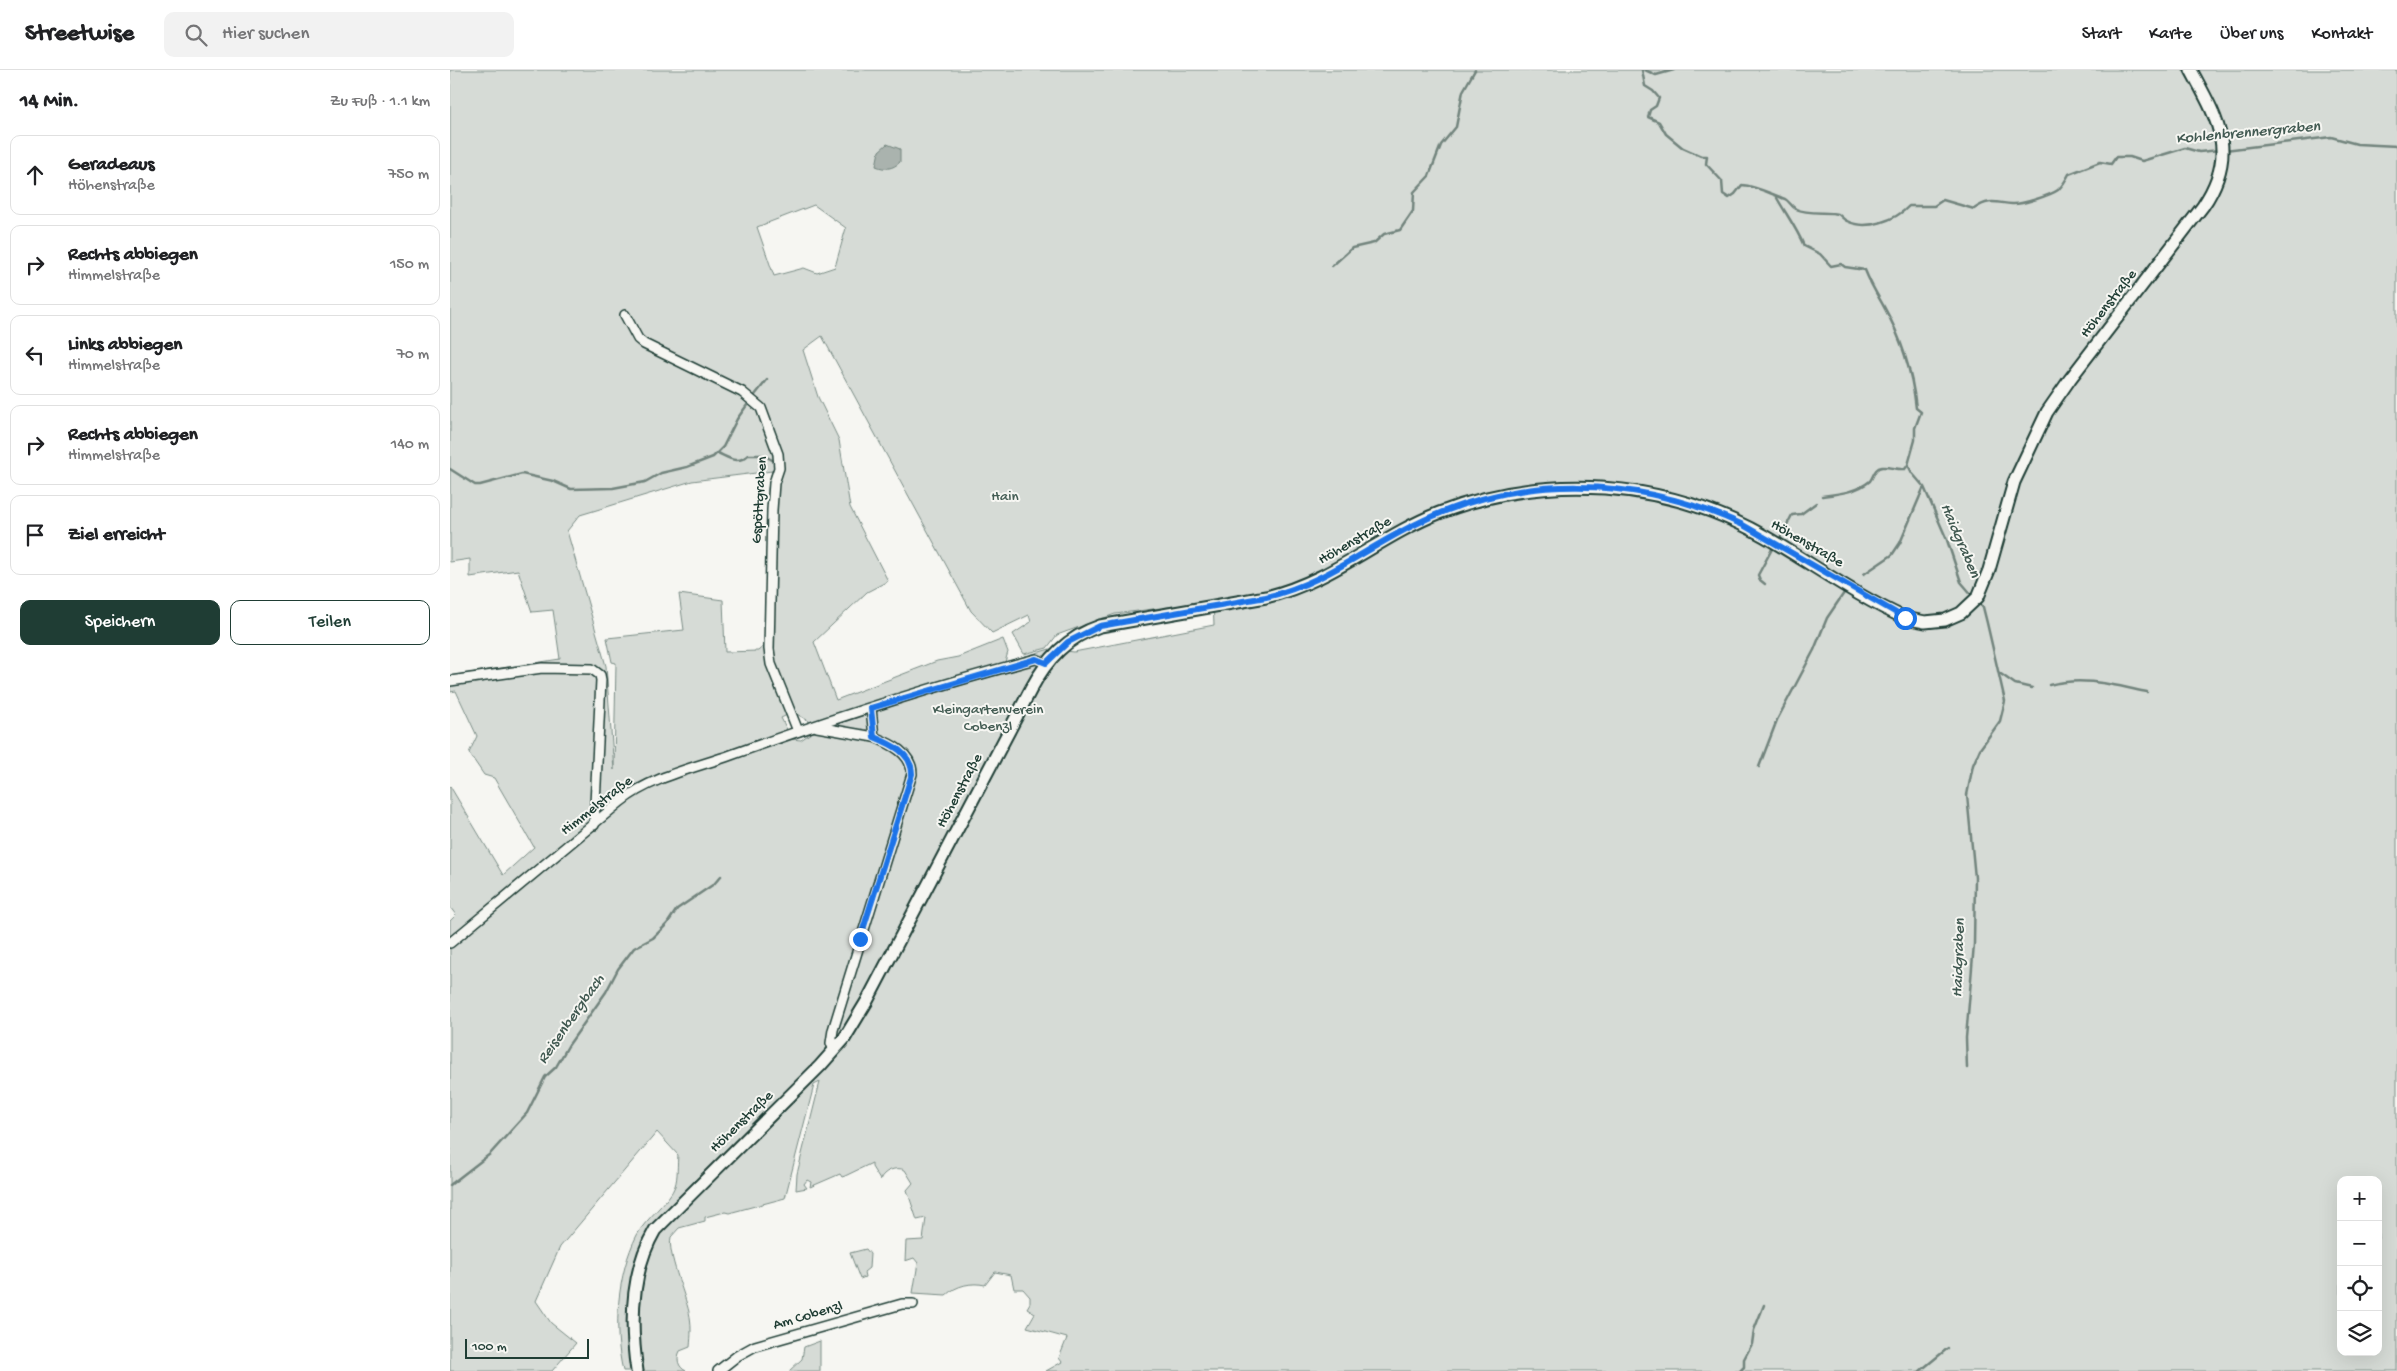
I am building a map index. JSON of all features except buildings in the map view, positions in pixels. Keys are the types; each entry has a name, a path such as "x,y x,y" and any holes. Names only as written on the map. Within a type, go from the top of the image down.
{"street":[{"name":"Höhenstraße","path":"637,1371 635,1355 635,1292 642,1254 655,1230 834,1051 847,1034 867,1001 1046,663 1068,642 1090,629 1266,597 1288,591 1326,576 1387,539 1437,514 1492,496 1558,487 1592,486 1628,490 1682,501 1720,515 1750,529 1905,618 1920,622 1936,621 1961,613 1975,601 1986,580 2014,482 2047,412 2074,373 2204,206 2216,185 2221,171 2223,148 2220,129 2191,70"},
{"name":"Gspöttgraben","path":"625,315 638,339 644,344 742,392 756,402 765,416 778,454 779,468 774,483 772,510 769,649 771,664 798,731"},
{"name":"Himmelstraße","path":"450,943 632,793 643,787 798,731 871,708 1036,659 1046,663"},
{"path":"450,680 542,668 592,669 600,675 594,825"},
{"path":"871,708 874,737"},
{"name":"Himmelstraße","path":"814,727 874,737 892,745 906,755 911,764 912,774 833,1030 831,1043 834,1051"},
{"name":"Am Cobenzl","path":"718,1371 737,1356 772,1340 902,1304 913,1304"}],"green space":[{"path":"450,70 2397,70 2397,1371 1046,1371 1062,1362 1059,1358 1067,1338 1027,1327 1035,1313 1027,1308 1030,1303 1030,1297 1023,1289 1014,1289 1011,1275 995,1272 985,1285 965,1285 946,1295 913,1293 918,1263 914,1258 905,1261 906,1241 923,1240 926,1218 917,1220 907,1190 913,1183 905,1170 890,1170 880,1180 872,1167 872,1163 845,1176 842,1177 840,1174 810,1187 811,1182 807,1180 804,1184 807,1188 796,1190 797,1174 820,1082 814,1085 785,1198 729,1213 725,1212 705,1217 705,1221 679,1228 671,1237 670,1244 674,1263 691,1321 690,1347 680,1351 678,1357 678,1362 686,1371 623,1371 620,1355 618,1338 619,1302 621,1284 630,1250 641,1229 672,1192 677,1179 678,1155 657,1132 560,1247 536,1301 551,1323 576,1343 552,1371 450,1371 450,921 456,915 450,907 450,786 503,875 534,847 494,778 484,775 469,753 477,736 456,691 450,692 450,676 560,659 553,610 532,612 518,570 470,577 470,559 450,562","holes":["814,205 846,228 835,267 817,273 804,268 774,276 757,227","822,336 971,611 992,633 1029,615 1031,622 1013,634 1024,654 1047,648 1057,635 1115,614 1213,601 1214,625 1074,652 1050,649 1005,662 1008,652 1003,639 958,657 937,661 836,700 814,642 867,592 888,581 850,507 839,440 818,397 803,350","772,471 768,488 766,644 758,651 725,652 723,600 679,594 684,630 607,638 612,662 616,663 614,770 606,666 567,531 580,515 692,481","793,712 809,721 811,733 801,740 792,739 781,718"]},
{"path":"866,1249 870,1254 869,1268 864,1272 865,1277 860,1279 850,1253"},
{"path":"820,1341 820,1371 789,1371 802,1359 804,1347"}],"shaded area":[{"path":"887,144 900,149 900,162 889,168 876,166 879,151"}],"waterway":[{"path":"1332,266 1352,248 1374,243 1384,234 1400,230 1413,211 1414,192 1429,176 1441,145 1456,127 1463,91 1475,70"},
{"name":"Kohlenbrennergraben","path":"1642,70 1645,86 1659,98 1656,106 1650,110 1648,117 1659,122 1666,134 1683,148 1701,156 1707,156 1706,164 1722,181 1723,194 1729,198 1742,185 1747,186 1785,199 1801,211 1838,214 1855,224 1872,224 1889,220 1909,206 1934,206 1943,200 1974,209 1989,202 2016,204 2029,201 2058,190 2069,174 2100,162 2111,164 2116,157 2130,157 2142,161 2185,148 2199,152 2220,150"},
{"path":"1645,70 1656,75 1674,70"},
{"name":"Kohlenbrennergraben","path":"2225,150 2331,137 2357,144 2397,146"},
{"name":"Haidgraben","path":"1777,198 1804,246 1820,254 1831,266 1841,264 1845,267 1865,270 1889,317 1909,368 1916,408 1921,412 1915,428 1915,440 1908,465 1924,487 1947,540 1961,582 1973,596"},
{"name":"Gspöttgraben","path":"755,395 767,380"},
{"name":"Gspöttgraben","path":"450,469 475,485 522,474 553,481 571,489 613,488 645,482 661,473 687,467 713,457 723,447 737,419 750,401"},
{"name":"Gspöttgraben","path":"718,453 737,460 741,460 748,455 763,455 774,461"},
{"path":"1822,496 1859,488 1870,481 1879,468 1905,469 1908,465"},
{"path":"1864,574 1892,555 1900,543 1923,489"},
{"path":"1780,538 1792,515 1801,514 1816,503"},
{"path":"1765,584 1758,575 1772,549"},
{"path":"1759,767 1777,720 1814,650 1827,618 1844,593"},
{"name":"Haidgraben","path":"1967,1068 1966,1038 1974,944 1975,878 1967,795 1973,765 1980,749 2000,721 2005,701 1983,607 1979,602"},
{"path":"1998,672 2015,684 2032,688"},
{"path":"2049,685 2062,682 2086,681 2147,692"},
{"name":"Reisenbergbach","path":"450,1185 490,1154 527,1113 545,1077 556,1067 568,1046 606,992 618,969 634,948 653,938 667,924 677,909 714,884 721,876"},
{"path":"1740,1371 1744,1367 1744,1359 1752,1344 1754,1330 1764,1305"},
{"path":"1920,1371 1948,1348"}],"route":[{"path":"860,939 912,774 911,764 906,755 892,745 874,737 871,708 1019,663 1036,659 1046,663 1068,642 1090,629 1100,626 1266,597 1293,590 1335,571 1413,525 1461,505 1516,491 1574,486 1628,490 1674,499 1697,506 1743,525 1879,605 1905,618"}],"park label":[{"name":"Hain","path":"1005,497"},
{"name":"Kleingartenverein Cobenzl","path":"988,718"}]}
